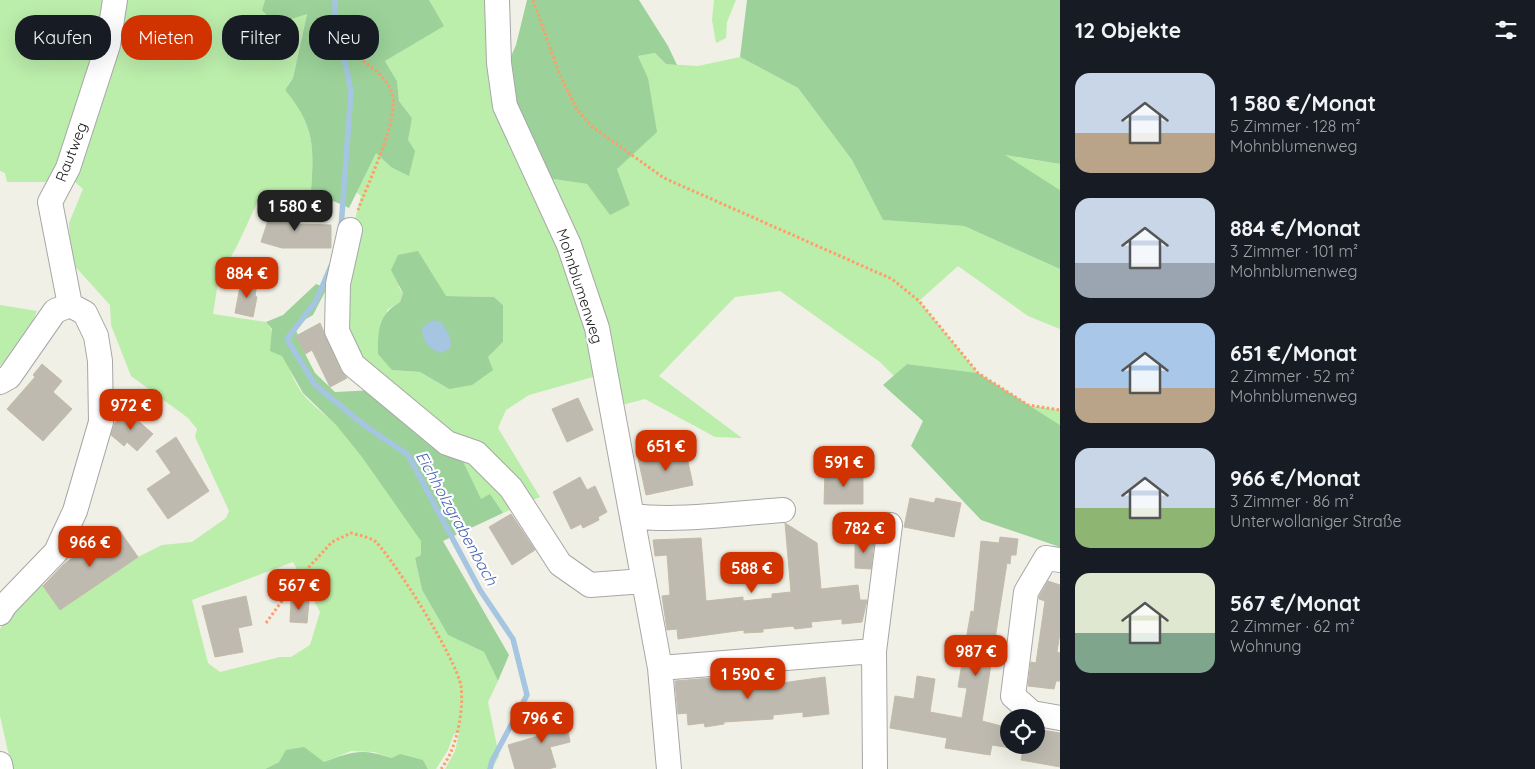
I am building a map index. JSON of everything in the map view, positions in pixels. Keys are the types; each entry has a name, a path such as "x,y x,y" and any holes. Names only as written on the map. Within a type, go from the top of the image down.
{"street":[{"name":"Rautweg","path":"70,305 50,202 68,168 108,46 115,0"},
{"name":"Mohnblumenweg","path":"497,0 499,63 505,106 570,245 597,328 660,668 669,769"},
{"path":"350,230 338,284 337,331 353,365 447,443 476,453 511,488 560,564 590,586 644,581"},
{"path":"0,382 9,377 55,311 70,305 85,313 96,336 100,361 101,422 75,511 56,552 5,605 0,614"},
{"path":"632,516 684,517 783,510"},
{"path":"876,769 874,651 890,525"},
{"path":"1060,560 1046,558 1026,592 1013,696 1032,712 1060,718"},
{"path":"660,668 874,651"},
{"path":"0,764 1,769"}],"path":[{"path":"534,0 559,73 576,108 591,126 664,178 892,279 919,301 978,373 1028,404 1060,410"},
{"path":"350,230 393,118 392,94 381,74 362,60"},
{"path":"266,623 297,580 332,542 351,533 374,540 395,567 449,656 460,685 462,718 441,769"}],"green space":[{"path":"0,0 112,0 107,15 15,15 15,60 92,60 51,182 7,182 5,173 0,171"},
{"path":"121,0 265,0 262,10 307,13 299,50 299,15 222,15 222,60 297,60 293,78 285,90 295,103 307,126 312,149 311,191 321,195 319,209 302,218 298,217 299,214 272,208 258,201 236,248 219,276 213,314 266,322 272,330 302,393 349,440 422,541 421,555 415,558 422,590 448,635 484,652 498,681 488,702 499,756 492,769 445,769 455,751 459,733 454,734 448,750 436,769 428,769 423,760 392,758 374,752 351,751 324,762 279,762 265,769 12,769 0,716 0,629 6,617 39,580 60,610 138,557 162,545 192,542 226,518 229,511 195,437 197,429 188,418 131,376 111,325 110,305 71,262 69,223 83,189 73,180 105,60 111,60 111,38","holes":["293,562 320,612 310,645 291,657 280,657 220,672 208,663 192,600"]},
{"path":"265,0 429,0 444,26 385,61 397,81 399,101 412,118 408,140 415,151 409,176 391,167 376,153 349,208 311,191 312,149 307,126 295,103 285,90 293,78 297,60 299,60 299,51 307,14 299,16 267,15 262,10"},
{"path":"429,0 491,0 553,219 600,375 529,395 506,410 498,428 540,497 523,504 370,368 347,337 339,304 357,235 355,219 361,196 356,192 376,152 391,167 407,140 412,118 399,101 397,81 385,61 443,26","holes":["398,286 446,296 494,297 503,305 503,342 449,389 420,372 392,370 387,310 400,302 403,293"]},
{"path":"527,0 639,0 668,46 677,65 666,64 655,53 638,56 648,78 657,132 617,169 630,205 610,215 587,184 546,178 501,79 516,45"},
{"path":"714,0 736,0 727,22 726,38 716,43 712,20"},
{"path":"747,0 1060,0 1060,164 1005,155 1060,190 1060,269 964,226 883,220 852,160 798,88 740,57"},
{"path":"655,53 666,64 698,66 740,57 798,88 852,160 883,220 964,226 1060,269 1060,329 1028,316 958,266 919,301 978,373 907,364 894,376 880,362 780,291 735,297 659,376 742,438 715,437 645,399 618,406 546,178 587,184 610,214 630,205 617,169 648,78 638,56"},
{"path":"1004,155 1060,164 1060,190"},
{"path":"418,251 446,296 494,297 503,305 503,342 488,357 493,370 472,385 449,389 420,372 392,370 378,354 379,330 383,318 387,312 400,302 403,293 391,270 398,255"},
{"path":"316,284 327,288 313,315 294,326 298,335 296,336 315,373 335,392 375,390 460,455 481,499 490,494 503,513 443,541 509,655 498,681 484,652 448,635 422,590 415,558 421,555 421,541 362,457 337,426 303,393 282,356 270,351 272,329 266,322 283,315"},
{"path":"0,305 37,311 23,343 0,366"},
{"path":"907,364 978,373 1060,425 1060,547 981,520 911,446 923,421 883,385"},
{"path":"1028,405 1060,410 1060,425"},
{"path":"460,455 471,459 514,508 503,513 490,495 481,500"},
{"path":"304,747 324,762 357,752 372,753 392,758 400,754 423,760 428,769 265,769 279,762 286,750"}],"water":[{"path":"432,320 441,322 450,338 450,349 441,353 430,347 424,338 422,328"}],"building":[{"path":"273,205 299,213 295,224 331,225 331,248 282,248 261,242"},
{"path":"241,281 257,284 255,296 257,297 253,317 235,313"},
{"path":"320,323 341,371 347,378 330,387 312,350 305,354 296,336"},
{"path":"42,364 62,381 53,392 72,409 43,441 7,409 35,377 33,375"},
{"path":"578,398 593,430 567,442 552,409"},
{"path":"126,410 153,434 137,451 127,442 124,446 111,435 115,423"},
{"path":"176,437 209,491 168,519 147,489 171,473 156,451"},
{"path":"685,448 693,485 646,495 638,458"},
{"path":"825,471 863,471 863,504 824,504"},
{"path":"580,477 587,490 595,486 607,512 598,517 599,520 583,528 581,524 571,529 553,492"},
{"path":"910,498 934,503 936,498 961,503 954,537 904,527"},
{"path":"511,514 535,550 512,565 489,527"},
{"path":"785,523 817,543 821,589 858,585 860,600 867,600 862,622 842,624 842,619 811,622 812,627 795,629 793,626 763,629 763,632 744,633 744,630 678,639 677,629 667,630 662,596 670,595 667,555 655,556 653,540 701,538 706,601 743,597 743,601 772,598 772,594 791,592"},
{"path":"117,527 138,557 60,610 43,586 64,564"},
{"path":"1000,537 1018,539 1016,555 1011,555 1010,564 1007,563 982,721 1000,726 1000,746 992,745 990,755 945,748 947,738 890,728 895,696 914,699 917,676 935,679 930,712 962,718 967,688 958,687 971,611 974,612 981,541 999,543"},
{"path":"855,540 874,541 871,569 855,568"},
{"path":"1048,581 1060,585 1060,633 1057,652 1060,653 1060,681 1056,681 1054,689 1028,686 1031,662 1036,663 1045,601 1039,599 1039,597"},
{"path":"246,596 252,625 238,628 243,652 215,657 202,606"},
{"path":"291,600 309,601 307,623 290,622"},
{"path":"736,676 737,686 753,684 753,687 825,677 829,714 803,717 803,712 773,715 773,719 724,722 724,724 705,727 704,723 688,725 687,713 678,714 675,681"},
{"path":"563,704 570,742 550,747 556,767 548,769 515,769 508,745 552,732 547,707"},
{"path":"1045,730 1060,733 1060,767 1021,760 1022,754 1045,754"}],"waterway":[{"name":"Eichholzgrabenbach","path":"335,0 335,15 351,91 341,228"},
{"name":"Eichholzgrabenbach","path":"331,266 316,301 287,339 315,385 364,425 408,455 480,590 513,639 527,695 492,761 490,769"}]}
